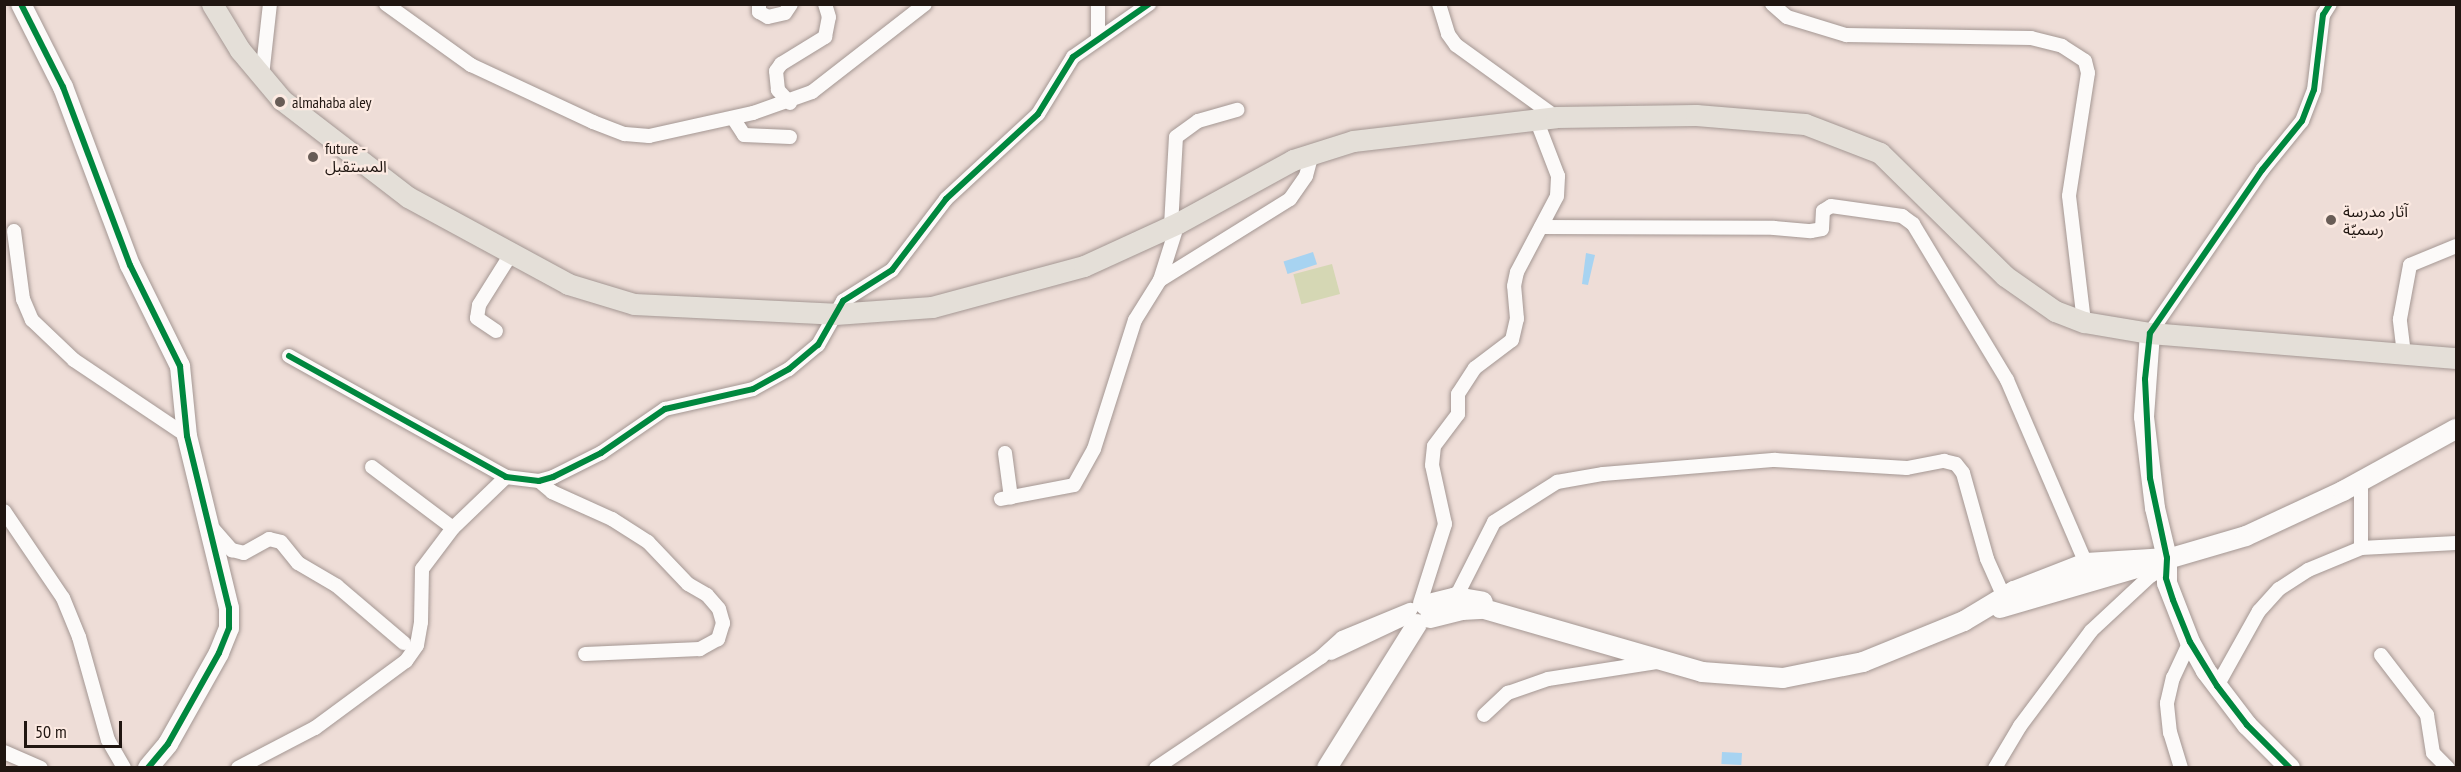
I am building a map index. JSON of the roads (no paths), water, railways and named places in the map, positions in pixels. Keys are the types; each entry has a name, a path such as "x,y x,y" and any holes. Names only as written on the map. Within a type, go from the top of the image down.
{"main road":[{"path":"212,4 261,76 310,125 408,197 568,284 604,298 634,304 835,314 932,307 1053,277 1174,224 1285,164 1353,141 1421,130 1546,118 1695,115 1805,124 1880,153 2005,276 2055,311 2084,322 2150,333 2457,358"}],"street":[{"path":"21,4 63,87 130,265 180,366 188,436 229,608 229,628 168,744 148,768"},
{"path":"261,76 270,4"},
{"path":"386,4 471,65 626,134 669,134 789,103 844,71 925,4"},
{"path":"759,4 759,12 768,17 785,13 791,4"},
{"path":"789,103 778,90 776,71 781,64 825,37 829,17 825,4"},
{"path":"1098,4 1098,39"},
{"path":"289,357 506,477 539,481 581,465 665,409 764,384 818,345 843,302 892,270 946,199 1038,114 1073,57 1149,4"},
{"path":"1327,768 1417,614 1446,524 1432,465 1434,446 1458,414 1458,394 1475,368 1512,339 1517,319 1517,272 1559,187 1546,118 1456,45 1448,34 1439,4"},
{"path":"1772,4 1787,17 1846,35 2031,38 2062,46 2085,61 2088,73 2069,196 2084,322"},
{"path":"2290,768 2247,725 2217,686 2190,642 2167,583 2167,563 2155,508 2147,450 2145,379 2150,333 2262,170 2302,121 2314,90 2324,15 2330,4"},
{"path":"1005,453 1006,498 1074,485 1094,449 1135,320 1160,280 1174,224 1176,137 1198,121 1237,110"},
{"path":"733,118 744,135 790,137"},
{"path":"1160,280 1290,200 1306,176 1312,154"},
{"path":"1541,226 1774,228 1811,231 1822,229 1823,211 1831,206 1902,216 1913,224 2007,380 2085,563"},
{"path":"14,231 23,298 32,320 74,360 188,436"},
{"path":"2404,354 2400,319 2410,265 2457,246"},
{"path":"496,331 477,318 479,305 511,255"},
{"path":"1156,768 1321,657 1342,638 1366,625 1417,614 1473,609 1544,626 1658,662 1723,677 1808,676 1863,662 1984,611 2167,563 2246,536 2361,482 2457,429"},
{"path":"1456,597 1494,522 1557,482 1603,474 1775,460 1907,468 1944,461 1956,464 1962,473 1988,559 2004,597"},
{"path":"372,467 453,528"},
{"path":"238,768 315,728 406,661 417,645 423,612 419,580 422,569 453,528 506,477"},
{"path":"539,481 552,492 612,519 648,542 688,584 707,595 719,609 723,623 718,639 700,649 585,654"},
{"path":"2361,482 2361,548"},
{"path":"4,511 63,598 108,740 124,768"},
{"path":"209,524 232,550 244,553 269,539 281,542 298,563 338,586 404,643"},
{"path":"2217,686 2259,611 2279,588 2308,570 2361,548 2457,543"},
{"path":"1984,611 2004,597 2085,563 2167,563"},
{"path":"1995,768 2020,726 2091,631 2167,563"},
{"path":"1417,614 1456,597 1519,612 1544,626"},
{"path":"2181,768 2170,733 2167,703 2173,678 2190,642"},
{"path":"2381,655 2427,715 2433,753 2448,768"},
{"path":"1484,714 1508,693 1548,679 1658,662"},
{"path":"4,752 42,768"}],"water":[{"path":"1313,252 1317,264 1288,274 1284,262"},
{"path":"1586,253 1595,255 1588,285 1582,284"},
{"path":"1722,752 1742,753 1741,765 1721,764"}],"place":[{"name":"almahaba aley","path":"280,102"},
{"name":"future - المستقبل","path":"313,157"},
{"name":"آثار مدرسة رسميّة","path":"2331,220"}]}
